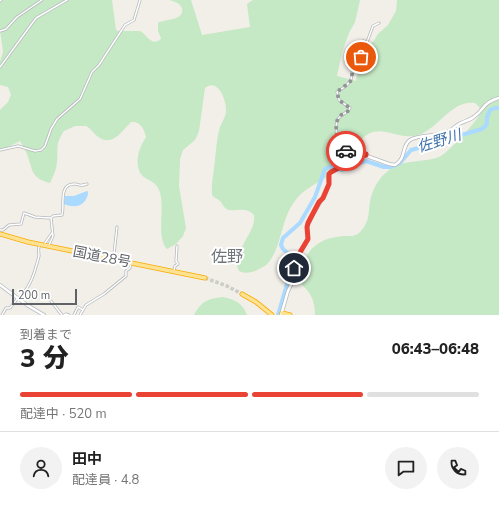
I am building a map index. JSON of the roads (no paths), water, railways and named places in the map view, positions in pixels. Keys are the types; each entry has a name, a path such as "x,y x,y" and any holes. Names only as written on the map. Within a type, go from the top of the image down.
{"highway":[{"name":"国道28号","path":"0,234 78,253 205,278"},
{"path":"242,294 271,314"},
{"path":"281,314 290,315"}],"main road":[{"path":"281,314 288,291 293,281 296,259 308,239 307,227 329,184 329,174 361,156 366,155 376,160 395,165 400,162 404,156 405,146 410,140 417,137 442,134 449,131 475,116 487,103 499,98"},
{"path":"0,285 44,315"}],"street":[{"path":"0,31 6,29 17,18 42,0"},
{"path":"0,67 36,18 67,0"},
{"path":"0,150 18,146 35,151 43,148 54,123 80,98 85,90 90,76 99,65 125,24 134,20 140,0"},
{"path":"366,155 354,155 340,150 336,124 339,117 349,111 350,108 339,100 337,92 346,86 351,80 353,65 363,55 363,41 367,42 374,26 379,24"},
{"path":"0,230 3,230 9,225 21,224 24,214 35,217 51,218 52,216 62,215 64,190 74,184 80,186 87,184"},
{"path":"48,246 53,236 51,218"},
{"path":"117,227 114,254 118,256 128,256"},
{"path":"45,243 52,233"},
{"path":"174,271 175,266 178,264 176,261 177,246"},
{"path":"2,315 6,308 10,308 27,290 33,279 39,247"},
{"path":"80,315 86,305 104,294 126,276 126,271 130,268 131,263"},
{"path":"51,301 63,315 69,315"},
{"path":"74,315 78,307 83,310"}],"water":[{"path":"87,191 88,195 85,201 80,205 73,206 64,204 65,196 74,196"}],"waterway":[{"name":"佐野川","path":"278,315 293,258 283,249 281,245 283,238 300,223 315,197 325,169 329,167 342,170 366,161 384,167 391,167 400,163 411,150 433,144 441,139 482,129 487,124 487,117 490,110 499,108"}],"tunnel":[{"path":"205,278 227,286 242,294"}],"district":[{"name":"佐野","path":"227,257"}]}
